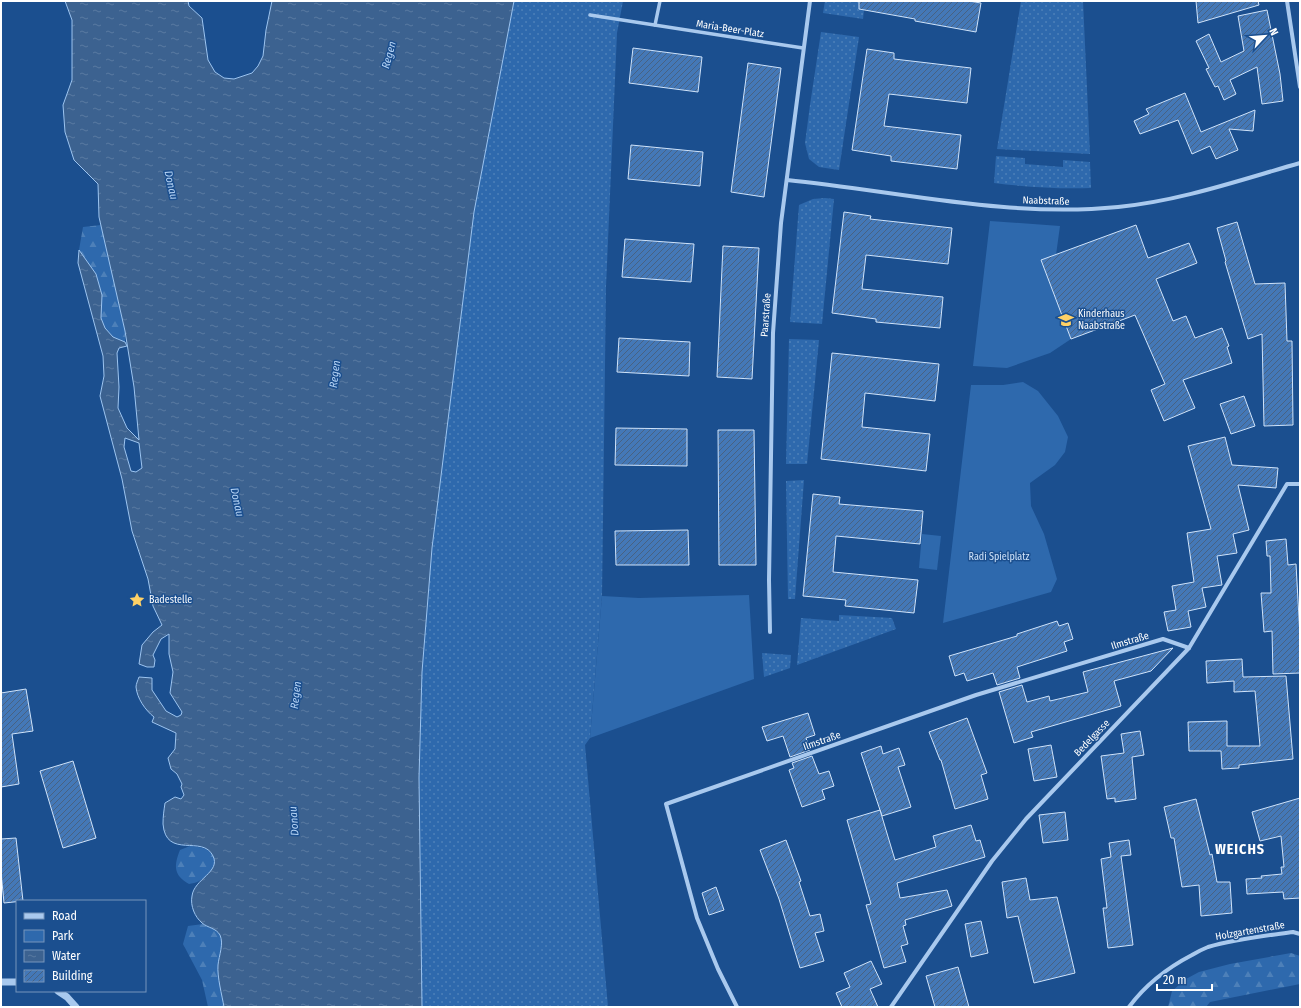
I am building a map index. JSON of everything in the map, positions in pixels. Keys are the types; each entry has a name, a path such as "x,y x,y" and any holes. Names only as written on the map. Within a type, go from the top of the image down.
{"street":[{"path":"655,25 660,1"},
{"name":"Paarstraße","path":"770,632 769,580 773,333 781,223 810,1"},
{"path":"1287,1 1300,87"},
{"name":"Maria-Beer-Platz","path":"590,15 803,48"},
{"name":"Naabstraße","path":"787,180 839,185 983,206 1071,210 1119,207 1159,202 1300,163"},
{"name":"Bedelgasse","path":"891,1007 992,861 1026,819 1189,648 1287,484 1300,484"},
{"name":"Ilmstraße","path":"737,1007 718,969 697,918 666,804 976,695 1163,639 1189,648"},
{"name":"Holzgartenstraße","path":"1129,1007 1155,978 1177,963 1207,947 1244,939 1293,932 1300,934"},
{"path":"1,982 16,982"},
{"path":"60,992 67,997 76,1007"}],"green space":[{"path":"514,1 623,1 617,33 606,287 602,596 590,738 585,745 608,1007 422,1007 421,1004 419,778 422,672 432,548 474,212"},
{"path":"825,1 865,1 863,19 823,13"},
{"path":"1021,1 1083,1 1090,154 997,149"},
{"path":"821,32 859,37 839,170 819,167 809,159 805,143"},
{"path":"996,156 1025,158 1025,164 1063,167 1063,160 1090,162 1091,188 1018,186 994,183"},
{"path":"813,199 834,199 822,324 790,322 799,205"},
{"path":"990,221 1060,226 1056,255 1042,261 1071,339 1050,353 1007,368 973,366"},
{"path":"101,225 125,330 125,342 113,337 105,328 101,318 102,295 96,274 79,250 83,227"},
{"path":"789,339 819,340 807,464 786,464"},
{"name":"Radi Spielplatz","path":"1023,382 1038,391 1058,416 1068,437 1065,452 1055,465 1030,483 1031,506 1044,534 1057,579 1051,592 943,623 971,385 1003,385"},
{"path":"804,480 795,599 788,599 786,481"},
{"path":"922,534 941,536 937,570 919,568"},
{"path":"749,595 754,679 590,738 602,596 639,598"},
{"path":"839,615 892,618 896,629 797,665 801,618 839,621"},
{"path":"762,653 791,655 790,668 764,677"},
{"path":"190,846 200,847 207,850 213,855 214,864 207,876 198,882 189,884 180,877 176,869 176,865 180,850"},
{"path":"203,924 218,931 221,937 222,944 218,966 224,1007 208,1007 202,980 183,944 188,926"},
{"path":"1291,953 1300,956 1300,984 1210,1002 1206,1007 1168,1007 1172,991 1186,979 1199,972 1230,964"}],"water":[{"path":"65,1 188,1 189,6 202,18 208,60 215,72 224,78 234,79 252,73 258,66 263,56 266,30 272,1 514,1 474,212 432,548 422,672 419,778 422,1007 224,1007 218,970 221,938 216,931 199,921 192,904 194,890 213,867 213,856 208,850 201,847 178,844 171,841 166,835 163,824 165,803 175,797 181,799 184,795 181,787 182,784 177,774 171,769 168,758 175,749 176,733 152,722 154,717 142,704 136,687 139,677 152,678 152,690 166,711 177,717 181,715 182,712 170,693 173,672 169,654 169,634 161,639 153,655 155,660 154,667 147,667 139,664 142,645 153,632 162,625 153,606 148,579 132,531 122,479 100,396 104,376 103,356 78,263 79,250 96,274 102,295 101,318 105,328 113,337 125,342 127,346 119,348 117,353 119,387 118,408 127,428 139,440 134,387 125,331 99,217 98,184 74,160 65,132 63,105 72,80 72,20","holes":["125,438 139,443 142,468 136,472 131,471 124,447"]}],"building":[{"path":"859,1 969,1 981,3 976,32 859,9"},
{"path":"1196,1 1258,1 1259,5 1198,23"},
{"path":"1267,10 1280,74 1283,101 1262,104 1257,67 1230,80 1236,94 1224,100 1218,86 1215,87 1206,69 1209,68 1196,41 1209,34 1221,62 1244,51 1238,16"},
{"path":"633,48 702,57 698,92 629,83"},
{"path":"867,49 894,53 894,59 971,68 967,103 889,94 884,126 961,135 957,169 891,161 891,156 852,150"},
{"path":"748,63 781,68 764,197 731,192"},
{"path":"1185,93 1201,132 1255,110 1253,131 1229,129 1238,150 1216,159 1210,146 1192,154 1178,120 1140,134 1134,121 1149,114 1146,109"},
{"path":"631,145 703,152 700,186 628,179"},
{"path":"844,212 871,216 870,219 952,228 948,264 866,255 862,289 943,297 940,328 876,322 876,319 832,313"},
{"path":"1237,222 1255,284 1285,283 1287,341 1292,341 1293,425 1264,426 1262,334 1248,339 1225,262 1226,261 1217,228"},
{"path":"1136,225 1148,258 1189,243 1197,263 1156,279 1173,321 1186,316 1195,338 1222,328 1229,346 1227,347 1232,363 1183,380 1195,408 1164,421 1151,390 1165,384 1135,315 1071,339 1041,260"},
{"path":"625,239 694,244 691,282 622,277"},
{"path":"723,246 759,248 752,379 717,377"},
{"path":"619,338 690,342 689,376 617,372"},
{"path":"832,353 939,364 935,401 865,393 862,427 930,434 926,471 821,459"},
{"path":"1244,396 1255,426 1231,434 1220,404"},
{"path":"616,428 687,429 687,466 615,465"},
{"path":"718,430 754,430 756,565 719,565"},
{"path":"1225,437 1232,465 1278,468 1276,488 1238,485 1249,530 1233,534 1237,553 1217,556 1222,585 1202,588 1206,607 1188,611 1191,627 1168,631 1164,612 1176,610 1172,586 1194,582 1187,533 1211,529 1188,446"},
{"path":"813,494 840,497 839,504 923,511 920,544 836,536 833,572 918,580 914,613 845,606 846,600 803,596"},
{"path":"688,530 689,565 616,565 615,531"},
{"path":"1286,539 1288,565 1296,564 1300,636 1300,673 1273,674 1272,631 1264,632 1261,593 1271,593 1270,556 1267,556 1266,541"},
{"path":"1057,621 1059,626 1068,623 1073,639 1064,642 1067,651 1017,667 1020,678 997,685 993,673 967,681 964,673 955,676 949,656 1017,636 1017,634"},
{"path":"1173,648 1151,671 1114,681 1121,706 1031,732 1033,737 1014,743 999,692 1022,685 1027,702 1049,696 1050,701 1088,692 1083,672"},
{"path":"1242,659 1243,677 1286,676 1293,759 1239,765 1239,768 1222,769 1221,751 1189,751 1188,722 1227,721 1227,746 1260,746 1255,691 1234,692 1234,681 1207,683 1206,661"},
{"path":"26,689 33,731 12,734 19,784 1,787 1,693"},
{"path":"808,713 815,735 806,738 810,750 790,757 783,736 767,741 762,727"},
{"path":"967,718 987,773 981,775 988,799 955,809 941,760 929,732"},
{"path":"1140,731 1144,755 1132,757 1136,799 1115,802 1115,798 1107,799 1101,756 1124,753 1121,734"},
{"path":"1051,745 1057,777 1034,781 1028,749"},
{"path":"881,746 883,754 899,748 905,765 898,767 911,807 882,816 861,753"},
{"path":"812,756 819,774 829,771 834,786 822,790 825,799 802,807 789,770 794,768 792,763"},
{"path":"73,761 96,838 63,848 40,771"},
{"path":"1300,798 1300,898 1284,899 1283,892 1247,894 1246,879 1262,878 1261,876 1282,874 1281,867 1284,867 1281,836 1260,841 1252,812"},
{"path":"1196,799 1210,855 1212,854 1217,882 1230,882 1232,913 1201,916 1199,885 1182,887 1174,838 1171,838 1164,807"},
{"path":"880,810 895,860 936,847 933,836 971,825 976,841 980,840 985,857 897,883 900,898 947,890 952,906 905,920 906,925 903,926 908,944 901,946 906,962 884,968 866,905 871,904 847,820"},
{"path":"1065,812 1068,840 1043,843 1039,815"},
{"path":"16,838 23,900 4,903 1,872 1,839"},
{"path":"786,840 801,881 799,882 810,916 820,914 824,931 815,933 824,961 800,968 779,899 760,850"},
{"path":"1129,840 1131,855 1121,856 1133,945 1108,948 1103,908 1107,908 1101,859 1111,857 1109,843"},
{"path":"1026,878 1030,900 1057,897 1075,973 1034,983 1018,916 1007,918 1002,882"},
{"path":"716,887 724,910 709,915 702,893"},
{"path":"981,921 988,953 971,957 965,924"},
{"path":"871,961 882,984 870,989 878,1007 842,1007 836,993 850,987 844,973"},
{"path":"958,967 969,1007 935,1007 926,976"}],"place":[{"name":"Kinderhaus Naabstraße","path":"1066,320"},
{"name":"Badestelle","path":"137,600"}],"district":[{"name":"WEICHS","path":"1240,849"}],"water label":[{"name":"Regen","path":"389,55"},
{"name":"Donau","path":"171,185"},
{"name":"Regen","path":"335,374"},
{"name":"Donau","path":"237,502"},
{"name":"Regen","path":"296,695"},
{"name":"Donau","path":"294,821"}]}
